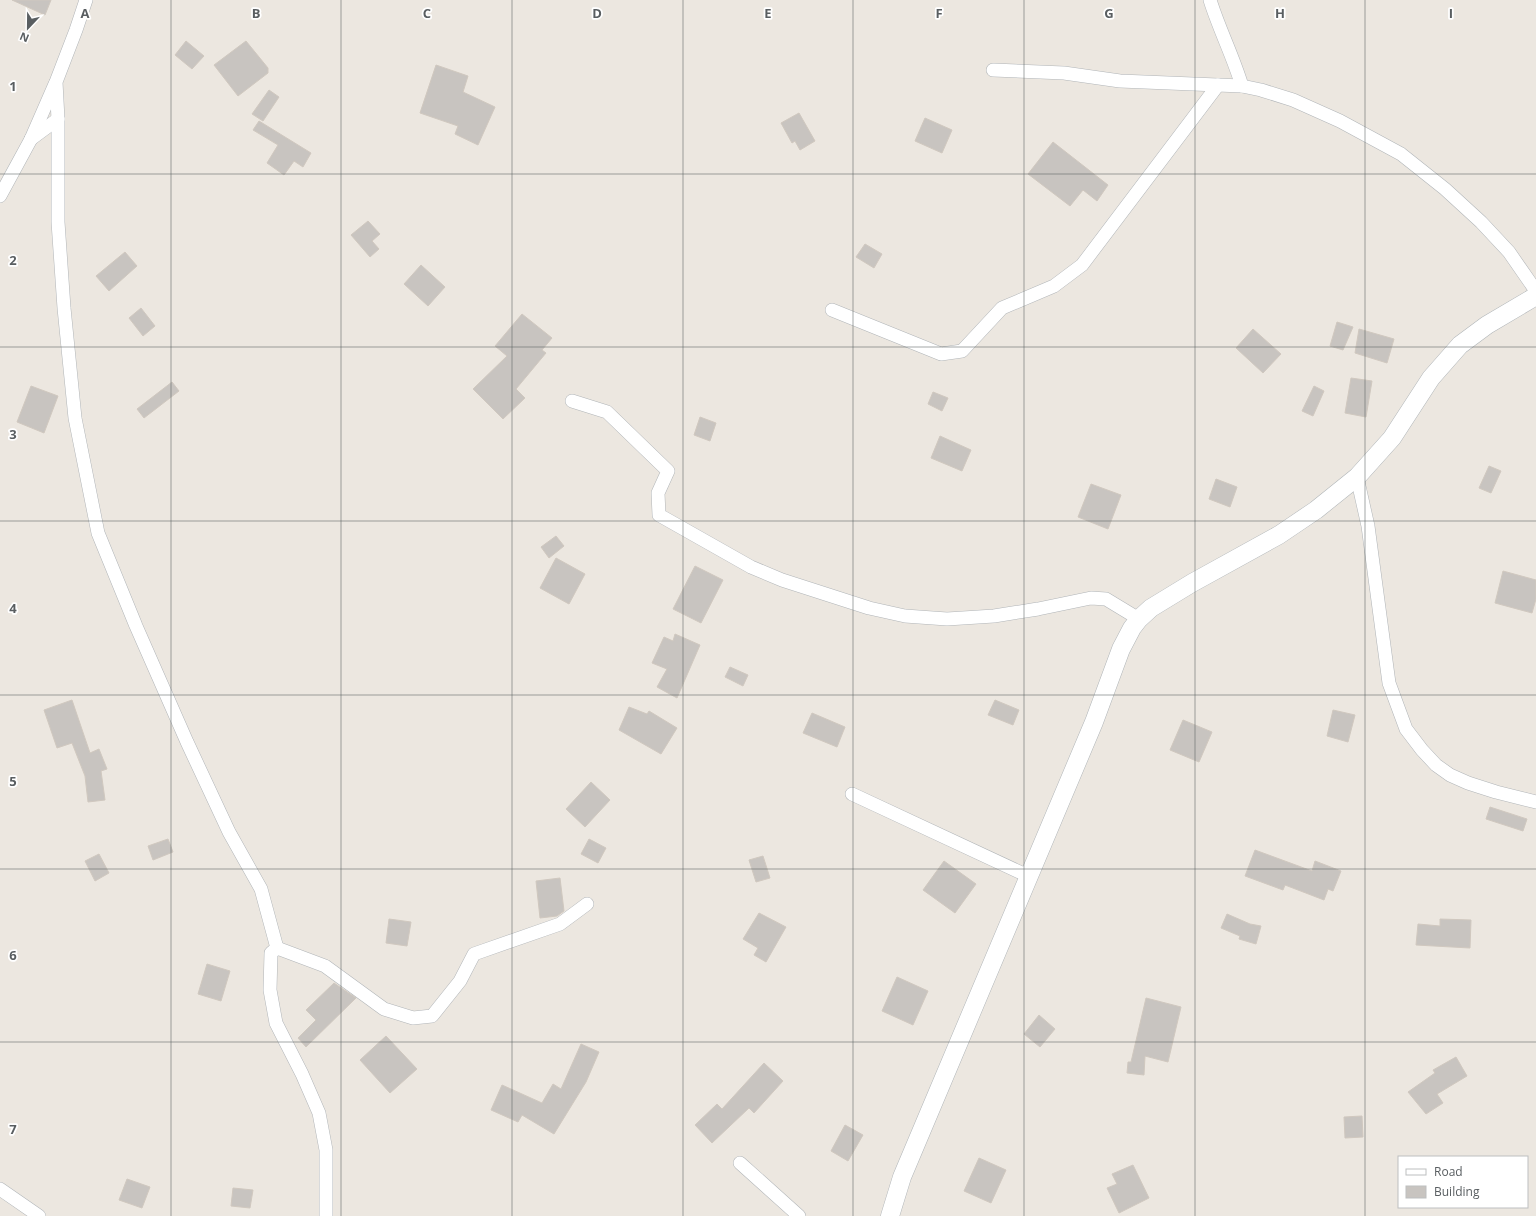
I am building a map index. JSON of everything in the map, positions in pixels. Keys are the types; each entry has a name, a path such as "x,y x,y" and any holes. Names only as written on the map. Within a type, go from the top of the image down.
{"street":[{"path":"0,196 31,138 56,82 86,0"},
{"path":"1210,0 1215,16 1236,66 1242,86"},
{"path":"993,70 1064,73 1120,81 1242,86 1293,100 1340,121 1401,154 1445,189 1481,222 1509,252 1536,291"},
{"path":"56,82 58,119 58,222 64,308 76,418 98,533 136,626 229,832 261,889 277,948"},
{"path":"832,310 941,354 962,351 1002,308 1054,286 1082,265 1218,85"},
{"path":"31,138 58,119"},
{"path":"890,1216 902,1177 1094,722 1118,656 1132,628 1151,608 1192,583 1279,535 1316,510 1357,478 1392,438 1431,378 1460,345 1487,325 1536,296"},
{"path":"572,400 607,412 668,471 658,493 659,516 751,567 782,580 869,608 905,616 947,619 994,616 1091,598 1106,599 1139,619"},
{"path":"1357,478 1368,526 1389,683 1406,729 1436,765 1450,775 1468,783 1496,792 1536,802"},
{"path":"852,794 1028,876"},
{"path":"277,948 325,966 384,1009 413,1018 432,1016 460,981 474,954 560,924 587,904"},
{"path":"277,948 271,953 270,990 276,1023 302,1074 319,1113 326,1150 326,1216"},
{"path":"740,1163 799,1216"},
{"path":"0,1189 38,1216"}],"building":[{"path":"12,0 51,0 45,15"},
{"path":"186,41 204,56 192,69 175,55"},
{"path":"246,41 268,68 268,73 238,96 214,65"},
{"path":"436,65 468,76 463,92 495,107 478,145 455,134 458,126 420,113"},
{"path":"269,90 279,97 263,121 252,114"},
{"path":"799,113 815,141 800,150 795,141 792,143 781,123"},
{"path":"925,118 952,130 942,153 915,141"},
{"path":"259,121 311,153 303,167 294,161 284,175 267,163 278,145 253,130"},
{"path":"1053,142 1108,185 1097,201 1083,190 1070,206 1028,174"},
{"path":"368,221 380,234 372,241 379,249 370,257 351,235"},
{"path":"865,244 882,254 874,268 856,257"},
{"path":"125,252 137,266 109,291 96,276"},
{"path":"421,265 445,287 428,306 404,284"},
{"path":"141,308 155,326 143,336 129,318"},
{"path":"522,314 552,338 542,350 546,353 516,389 525,398 503,419 473,389 507,356 495,346"},
{"path":"1337,322 1353,327 1343,350 1330,346"},
{"path":"1253,329 1281,354 1263,373 1236,348"},
{"path":"1359,329 1394,339 1387,363 1355,353"},
{"path":"1351,378 1372,381 1366,417 1345,413"},
{"path":"172,382 179,391 144,418 137,409"},
{"path":"31,386 58,396 44,433 17,422"},
{"path":"1314,386 1324,391 1313,416 1302,411"},
{"path":"933,392 948,398 942,411 928,404"},
{"path":"700,417 716,423 710,441 694,435"},
{"path":"940,436 971,450 962,471 931,458"},
{"path":"1489,466 1501,471 1491,493 1479,488"},
{"path":"1216,479 1237,487 1230,507 1209,499"},
{"path":"1091,484 1121,495 1108,529 1078,517"},
{"path":"556,536 564,546 549,558 541,547"},
{"path":"556,558 585,574 569,604 540,588"},
{"path":"695,566 723,580 701,623 673,609"},
{"path":"1503,571 1536,580 1536,599 1532,613 1495,603"},
{"path":"675,634 700,645 677,698 657,687 667,669 652,663 664,637 673,641"},
{"path":"730,667 748,675 743,686 725,677"},
{"path":"72,700 90,753 99,749 107,769 101,771 105,800 88,802 85,776 72,743 57,748 44,710"},
{"path":"995,700 1019,710 1013,725 988,715"},
{"path":"629,707 647,714 649,711 677,728 661,754 619,730"},
{"path":"1333,710 1355,715 1348,742 1327,736"},
{"path":"812,713 845,727 837,747 803,733"},
{"path":"1183,720 1212,732 1199,762 1170,750"},
{"path":"591,782 610,800 585,827 566,809"},
{"path":"1490,807 1527,819 1523,831 1486,819"},
{"path":"168,839 173,852 153,860 148,846"},
{"path":"589,839 606,848 598,863 581,854"},
{"path":"1255,850 1312,871 1315,861 1341,871 1333,891 1328,889 1324,900 1285,885 1283,890 1245,876"},
{"path":"99,854 109,873 95,881 85,861"},
{"path":"763,856 770,878 756,882 749,860"},
{"path":"944,861 976,884 955,913 923,890"},
{"path":"560,878 564,911 557,916 540,918 536,881"},
{"path":"759,913 786,927 766,962 754,955 758,948 743,939"},
{"path":"1227,914 1250,924 1261,926 1256,944 1239,939 1240,936 1221,928"},
{"path":"389,919 411,922 407,946 386,943"},
{"path":"1440,919 1471,920 1470,948 1416,945 1418,924 1440,926"},
{"path":"207,964 230,971 221,1001 198,994"},
{"path":"897,977 928,991 913,1025 882,1011"},
{"path":"334,983 356,998 306,1047 298,1038 316,1020 306,1010"},
{"path":"1146,998 1181,1007 1168,1062 1145,1056 1144,1075 1127,1073 1128,1062 1131,1062"},
{"path":"1039,1015 1055,1029 1040,1047 1024,1034"},
{"path":"386,1036 417,1069 390,1093 360,1060"},
{"path":"581,1044 599,1052 586,1082 554,1134 522,1115 518,1122 491,1110 502,1085 542,1103 553,1084 561,1089"},
{"path":"1456,1057 1467,1076 1437,1094 1443,1103 1426,1114 1408,1092 1435,1073 1433,1070"},
{"path":"764,1063 783,1081 754,1113 749,1108 712,1143 695,1125 717,1104 722,1109"},
{"path":"1362,1116 1363,1137 1345,1138 1344,1117"},
{"path":"845,1125 863,1135 848,1161 831,1151"},
{"path":"979,1158 1006,1170 991,1203 964,1191"},
{"path":"1133,1165 1149,1198 1119,1213 1107,1188 1117,1184 1112,1174"},
{"path":"127,1179 150,1187 142,1208 119,1200"},
{"path":"233,1188 253,1190 250,1208 231,1206"}]}
